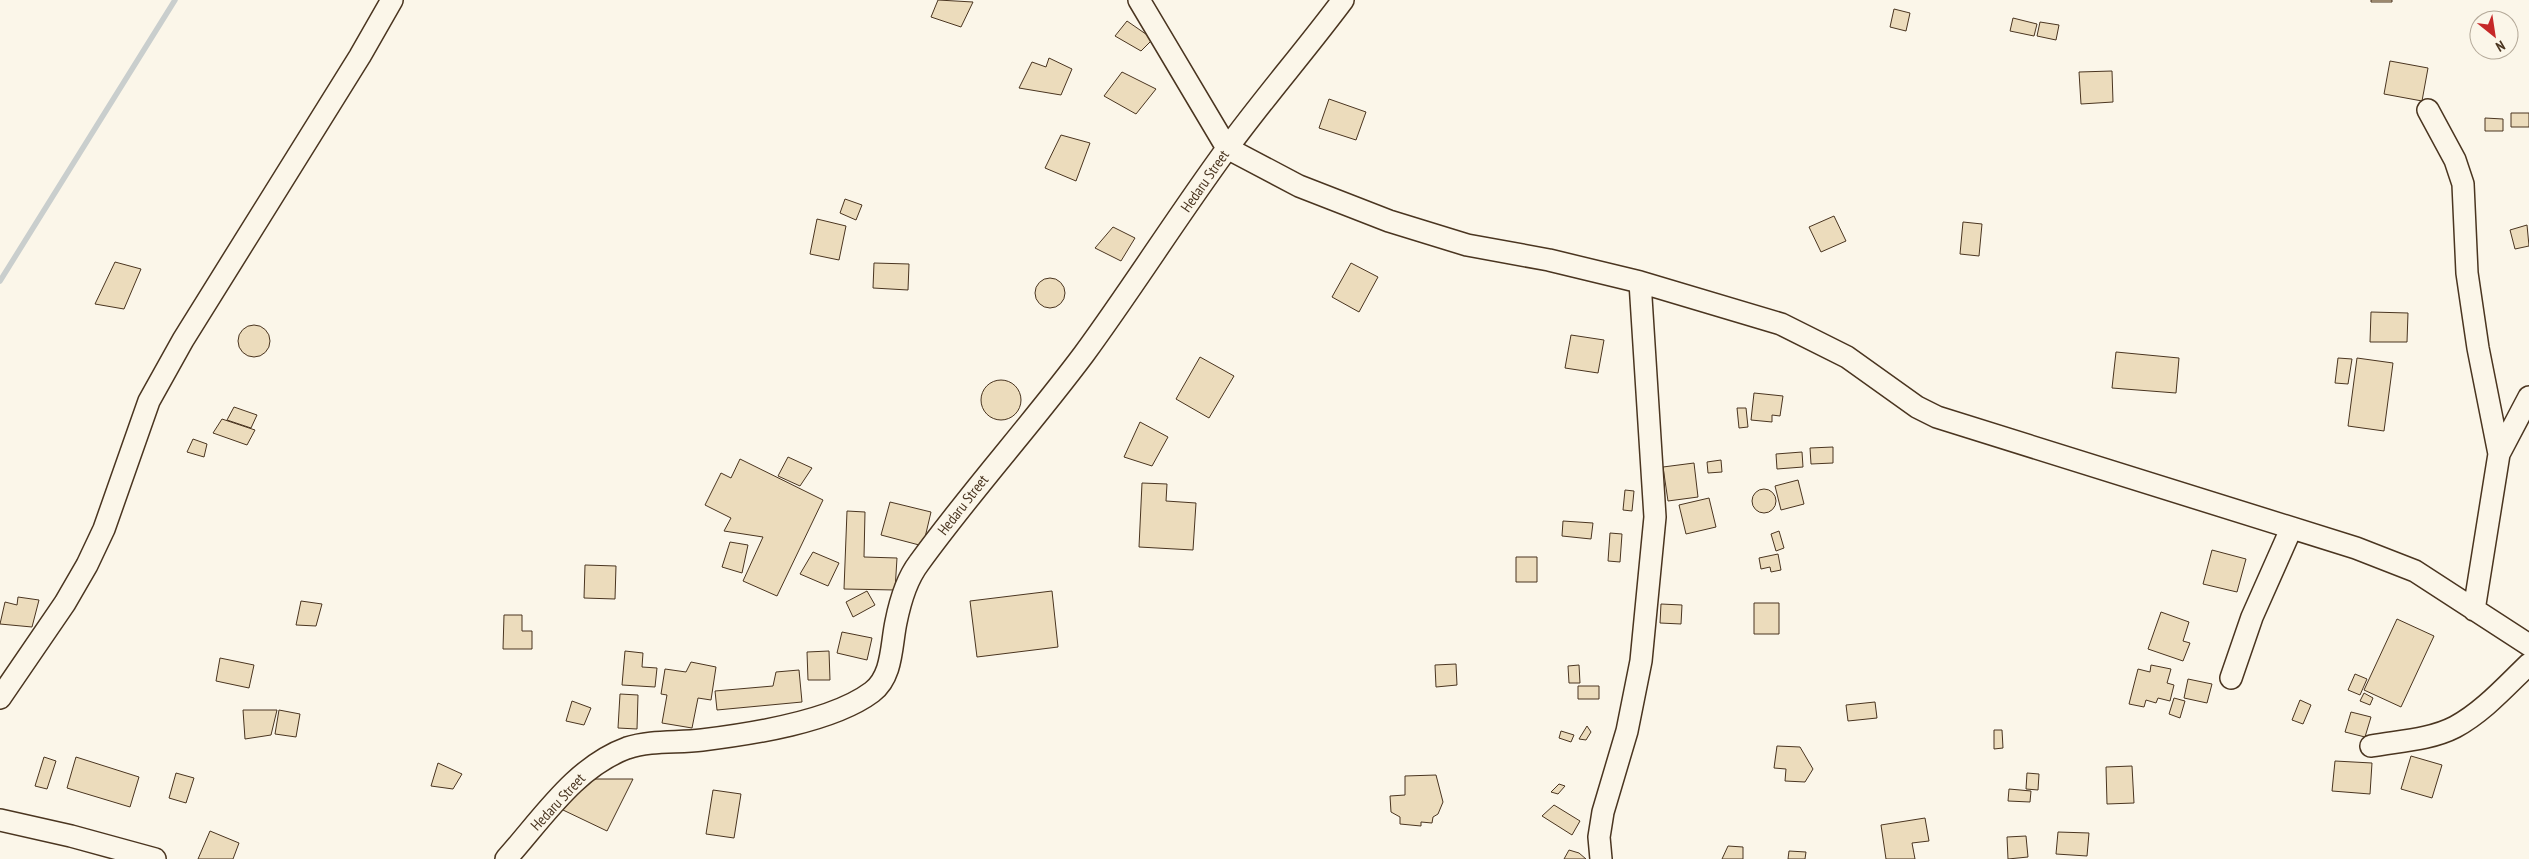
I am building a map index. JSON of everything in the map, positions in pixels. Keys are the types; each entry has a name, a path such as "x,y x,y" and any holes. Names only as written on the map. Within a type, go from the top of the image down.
{"street":[{"path":"0,698 65,603 87,565 104,529 149,402 174,358 360,56 392,0"},
{"path":"1140,0 1227,148 1299,186 1389,221 1467,245 1549,260 1640,282 1782,324 1847,357 1916,407 1938,417 2356,548 2415,571 2529,645"},
{"name":"Hedaru Street","path":"506,859 577,778 602,761 627,748 650,743 700,740 765,730 847,707 875,690 888,666 894,649 894,627 900,601 915,568 951,518 1083,355 1227,148 1343,0"},
{"path":"2428,110 2455,160 2463,184 2467,273 2478,348 2499,454"},
{"path":"1601,859 1598,837 1603,812 1627,731 1641,661 1655,517 1640,282"},
{"path":"2474,610 2499,454 2529,397"},
{"path":"2231,678 2252,616 2291,529"},
{"path":"2371,746 2432,735 2454,728 2498,694 2529,664"},
{"path":"0,820 72,836 155,859"}],"building":[{"path":"938,0 973,2 961,27 931,17"},
{"path":"2371,0 2392,0 2392,2 2371,2"},
{"path":"1894,9 1910,13 1906,31 1890,27"},
{"path":"2013,18 2037,24 2034,36 2010,31"},
{"path":"1127,21 1153,39 1141,51 1115,36"},
{"path":"2040,22 2059,25 2056,40 2037,36"},
{"path":"1049,58 1072,69 1061,95 1019,88 1032,62 1046,67"},
{"path":"2390,61 2428,68 2422,101 2384,94"},
{"path":"2112,71 2113,102 2081,104 2079,72"},
{"path":"1122,72 1156,89 1136,114 1104,96"},
{"path":"1329,99 1366,112 1356,140 1319,128"},
{"path":"2511,113 2529,113 2529,127 2511,127"},
{"path":"2485,118 2503,119 2503,131 2485,131"},
{"path":"1061,135 1090,143 1076,181 1045,168"},
{"path":"845,199 862,205 856,220 840,213"},
{"path":"1834,216 1846,241 1821,252 1809,227"},
{"path":"817,219 846,226 839,260 810,254"},
{"path":"1963,222 1982,224 1979,256 1960,254"},
{"path":"2527,225 2529,246 2515,249 2510,230"},
{"path":"1113,227 1135,238 1121,261 1095,248"},
{"path":"115,262 141,269 124,309 95,304"},
{"path":"874,263 909,264 908,290 873,288"},
{"path":"1351,263 1378,277 1359,312 1332,297"},
{"path":"1050,278 1060,283 1065,293 1060,303 1050,308 1040,303 1035,293 1040,283"},
{"path":"2371,312 2408,313 2407,342 2370,342"},
{"path":"254,325 260,326 265,330 269,335 269,347 265,352 260,356 254,357 248,356 243,352 239,347 238,341 239,335 243,330 248,326"},
{"path":"1571,335 1604,340 1598,373 1565,368"},
{"path":"2116,352 2179,358 2176,393 2112,388"},
{"path":"1200,357 1234,376 1209,418 1176,399"},
{"path":"2338,358 2352,359 2348,384 2335,383"},
{"path":"2357,358 2393,363 2384,431 2348,426"},
{"path":"1005,380 1012,383 1018,389 1021,400 1020,408 1012,417 1005,420 997,420 990,417 982,408 981,396 984,389 993,381"},
{"path":"1754,393 1783,396 1780,416 1772,415 1772,422 1751,420"},
{"path":"234,407 257,415 251,428 227,420"},
{"path":"1737,408 1746,408 1748,427 1739,428"},
{"path":"222,419 255,430 247,445 213,433"},
{"path":"1140,422 1168,437 1152,466 1124,457"},
{"path":"193,439 207,444 204,457 187,452"},
{"path":"1833,447 1833,463 1811,464 1810,448"},
{"path":"1802,452 1803,467 1777,469 1776,454"},
{"path":"788,457 812,468 800,486 778,476"},
{"path":"740,459 823,500 777,596 743,581 763,537 724,531 731,518 705,505 721,473 731,478"},
{"path":"1721,460 1722,472 1708,473 1707,462"},
{"path":"1694,463 1698,497 1668,501 1663,467"},
{"path":"1798,480 1804,504 1781,510 1775,486"},
{"path":"1142,483 1167,484 1166,501 1196,503 1193,550 1139,547"},
{"path":"1764,489 1773,492 1776,501 1773,510 1764,513 1755,510 1752,501 1755,492"},
{"path":"1625,490 1634,491 1632,511 1623,510"},
{"path":"1709,498 1716,527 1686,534 1679,505"},
{"path":"890,502 931,512 923,546 881,535"},
{"path":"847,511 865,512 864,557 897,558 895,590 844,589"},
{"path":"1563,521 1593,523 1591,539 1562,536"},
{"path":"1779,531 1784,548 1776,551 1771,534"},
{"path":"1610,533 1622,534 1620,562 1608,561"},
{"path":"730,542 748,545 742,573 722,567"},
{"path":"2212,550 2246,559 2237,592 2203,584"},
{"path":"813,552 839,563 828,586 800,574"},
{"path":"1778,554 1781,570 1771,572 1770,567 1761,569 1759,558"},
{"path":"1516,557 1537,557 1537,582 1516,582"},
{"path":"585,565 616,566 615,599 584,598"},
{"path":"867,591 875,605 853,617 846,602"},
{"path":"1052,591 1058,647 977,657 970,601"},
{"path":"18,597 39,600 32,627 0,624 5,602 17,605"},
{"path":"301,601 322,604 316,626 296,625"},
{"path":"1754,603 1779,603 1779,634 1754,634"},
{"path":"1661,604 1682,605 1681,624 1660,623"},
{"path":"2161,612 2189,622 2183,641 2190,643 2183,661 2148,649"},
{"path":"504,615 522,615 522,631 532,631 532,649 503,649"},
{"path":"2397,619 2434,636 2401,707 2364,690"},
{"path":"842,632 872,638 867,660 837,653"},
{"path":"625,651 643,653 642,667 657,668 655,687 622,685"},
{"path":"829,651 830,680 808,680 807,652"},
{"path":"220,658 254,665 249,688 216,681"},
{"path":"691,662 716,667 711,700 698,698 692,728 662,723 667,695 661,694 665,669 686,672"},
{"path":"1456,664 1457,685 1436,687 1435,665"},
{"path":"1579,665 1580,683 1569,683 1568,666"},
{"path":"2151,665 2171,669 2167,683 2174,685 2170,701 2158,698 2156,703 2146,700 2144,707 2129,704 2138,669 2150,672"},
{"path":"799,670 802,702 717,710 715,691 773,686 776,672"},
{"path":"2355,674 2367,679 2360,695 2348,690"},
{"path":"2188,679 2212,684 2207,703 2184,698"},
{"path":"1578,686 1599,686 1599,699 1578,699"},
{"path":"2364,693 2373,698 2370,705 2360,701"},
{"path":"620,694 638,695 637,729 618,728"},
{"path":"2174,698 2185,701 2180,718 2169,714"},
{"path":"2300,700 2311,705 2303,724 2292,720"},
{"path":"572,701 591,708 584,725 566,721"},
{"path":"1875,702 1877,718 1848,721 1846,705"},
{"path":"243,710 277,710 271,735 245,739"},
{"path":"279,710 300,714 296,737 275,734"},
{"path":"2351,712 2371,717 2365,737 2345,732"},
{"path":"1587,726 1591,732 1586,740 1579,739"},
{"path":"1994,730 2002,730 2003,748 1994,749"},
{"path":"1561,731 1574,735 1571,742 1559,738"},
{"path":"1777,746 1800,747 1813,769 1805,782 1785,781 1786,769 1774,768"},
{"path":"2411,756 2442,765 2432,798 2401,789"},
{"path":"44,757 56,761 47,789 35,786"},
{"path":"76,757 139,777 130,807 67,788"},
{"path":"2335,761 2372,763 2370,794 2332,791"},
{"path":"438,763 462,774 453,789 431,786"},
{"path":"2132,766 2134,803 2107,804 2106,767"},
{"path":"176,773 194,778 186,803 169,798"},
{"path":"2027,773 2039,774 2038,790 2026,789"},
{"path":"1436,775 1443,802 1438,814 1433,817 1432,823 1421,822 1421,826 1400,824 1400,817 1391,812 1390,796 1405,795 1405,776"},
{"path":"589,779 633,779 607,831 563,810"},
{"path":"1559,784 1565,786 1558,794 1551,792"},
{"path":"2009,789 2031,791 2030,802 2008,801"},
{"path":"713,790 741,794 734,838 706,834"},
{"path":"1554,805 1580,821 1572,835 1542,816"},
{"path":"1925,818 1929,841 1912,843 1915,859 1886,859 1881,825"},
{"path":"210,831 239,843 233,859 198,859"},
{"path":"2058,832 2089,833 2087,856 2056,854"},
{"path":"2026,836 2028,857 2008,859 2007,837"},
{"path":"1728,846 1743,847 1743,859 1722,859"},
{"path":"1569,850 1579,853 1586,859 1564,859"},
{"path":"1789,851 1806,852 1805,859 1788,859"}],"waterway":[{"path":"0,281 175,0"}]}
